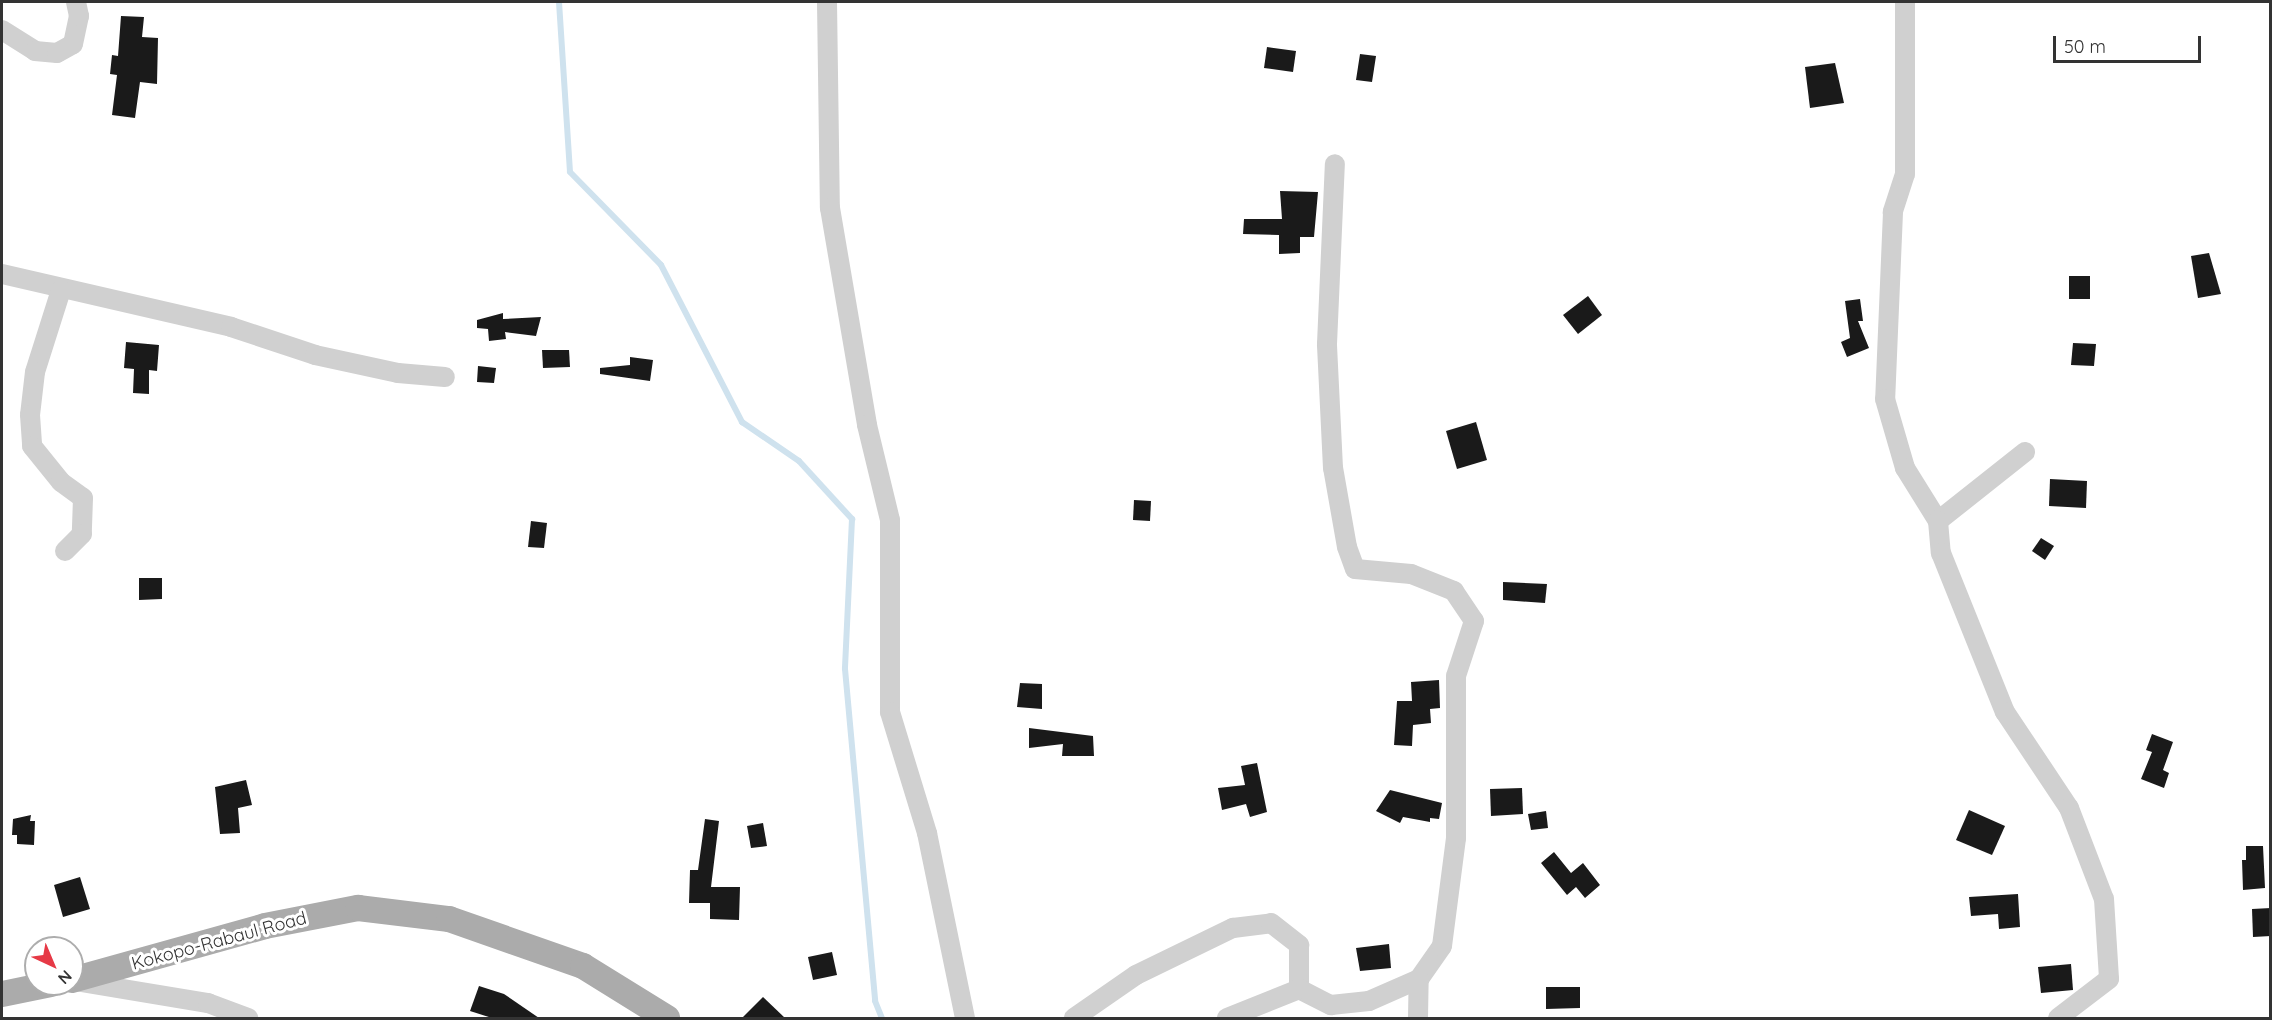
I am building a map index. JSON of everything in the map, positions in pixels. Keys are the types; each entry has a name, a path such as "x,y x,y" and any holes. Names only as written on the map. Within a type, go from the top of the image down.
{"main road":[{"name":"Kokopo-Rabaul Road","path":"84,977 265,926 358,908 449,919 583,966 667,1018"},
{"path":"2,994 24,990"}],"street":[{"path":"2,30 35,51 57,53 73,44 80,16 76,2"},
{"path":"827,2 830,208 867,425 890,520 890,712 927,833 964,1018"},
{"path":"1905,2 1905,174 1893,212 1885,399 1905,468 1938,521 1941,553 2005,712 2069,808 2104,899 2109,979 2058,1018"},
{"path":"1299,988 1331,1005 1368,1001 1419,979 1442,946 1456,838 1456,676 1474,621 1454,591 1411,574 1355,569 1347,547 1333,468 1327,344 1335,164"},
{"path":"2,274 61,290 231,327 315,355 398,373 445,377"},
{"path":"61,290 35,372 30,415 32,446 61,482 83,498 82,534 65,550"},
{"path":"1938,521 2025,452"},
{"path":"1074,1018 1137,975 1233,928 1271,922 1299,945 1299,988"},
{"path":"1418,1018 1419,979"},
{"path":"84,982 208,1003 248,1018"},
{"path":"1227,1018 1299,988"}],"building":[{"path":"121,16 144,17 142,37 158,38 157,84 140,82 135,118 112,115 117,75 110,74 112,55 118,56"},
{"path":"1267,47 1296,51 1293,72 1264,68"},
{"path":"1360,54 1376,56 1372,82 1356,80"},
{"path":"1835,63 1844,103 1810,108 1805,67"},
{"path":"1280,191 1318,192 1314,237 1300,237 1300,253 1279,254 1279,235 1243,234 1244,219 1282,219"},
{"path":"2209,253 2221,294 2198,298 2191,256"},
{"path":"2069,276 2090,276 2090,299 2069,299"},
{"path":"1588,296 1602,315 1578,334 1563,315"},
{"path":"1860,299 1863,321 1858,321 1869,348 1847,357 1841,342 1850,338 1845,301"},
{"path":"503,313 503,319 541,317 536,336 505,332 506,339 489,341 488,329 477,328 477,320"},
{"path":"126,342 159,345 157,371 149,370 149,394 133,393 134,369 124,368"},
{"path":"2073,343 2096,344 2094,366 2071,365"},
{"path":"542,350 569,350 570,367 543,368"},
{"path":"630,357 653,360 650,381 600,374 600,368 630,365"},
{"path":"478,366 496,368 494,383 477,382"},
{"path":"1476,422 1487,460 1457,469 1446,431"},
{"path":"2050,479 2087,481 2086,508 2049,506"},
{"path":"1134,500 1151,501 1150,521 1133,520"},
{"path":"531,521 547,523 544,548 528,547"},
{"path":"2041,538 2054,546 2045,560 2032,551"},
{"path":"139,578 162,578 162,599 139,600"},
{"path":"1503,582 1547,584 1545,603 1503,600"},
{"path":"1439,680 1440,708 1430,709 1431,723 1413,725 1412,746 1394,745 1397,701 1412,701 1411,682"},
{"path":"1020,683 1042,684 1042,709 1017,707"},
{"path":"1029,728 1093,736 1094,756 1062,756 1063,744 1029,748"},
{"path":"2152,734 2173,742 2163,770 2169,773 2164,788 2141,779 2152,752 2146,750"},
{"path":"1257,763 1267,812 1250,817 1246,804 1222,810 1218,788 1245,785 1241,766"},
{"path":"246,780 252,805 238,808 240,833 220,834 215,787"},
{"path":"1522,788 1523,814 1491,816 1490,789"},
{"path":"1390,790 1442,803 1439,819 1430,818 1430,822 1403,817 1400,823 1376,811"},
{"path":"1969,810 2005,826 1992,855 1956,840"},
{"path":"1546,811 1548,828 1531,830 1528,814"},
{"path":"31,815 30,821 35,821 34,845 17,844 17,835 12,835 13,819"},
{"path":"705,819 719,821 711,887 740,887 739,920 710,919 710,903 689,903 690,870 698,870"},
{"path":"763,823 767,846 751,848 747,826"},
{"path":"2246,846 2263,846 2265,888 2243,890 2242,860 2246,860"},
{"path":"1554,852 1571,873 1583,863 1600,885 1585,898 1576,887 1567,895 1541,863"},
{"path":"80,877 90,909 63,917 54,885"},
{"path":"2018,894 2020,927 1999,929 1998,914 1971,916 1969,897"},
{"path":"2271,908 2271,936 2253,937 2252,909"},
{"path":"1389,944 1391,968 1360,971 1356,948"},
{"path":"832,952 837,975 813,980 808,957"},
{"path":"2071,964 2073,990 2041,993 2038,967"},
{"path":"479,986 504,994 539,1018 492,1018 470,1011"},
{"path":"1546,987 1580,987 1580,1008 1546,1009"},
{"path":"763,997 785,1018 742,1018"}],"waterway":[{"path":"559,2 570,172 661,265 742,422 799,461 852,519 845,669 875,1001 882,1018"}]}
